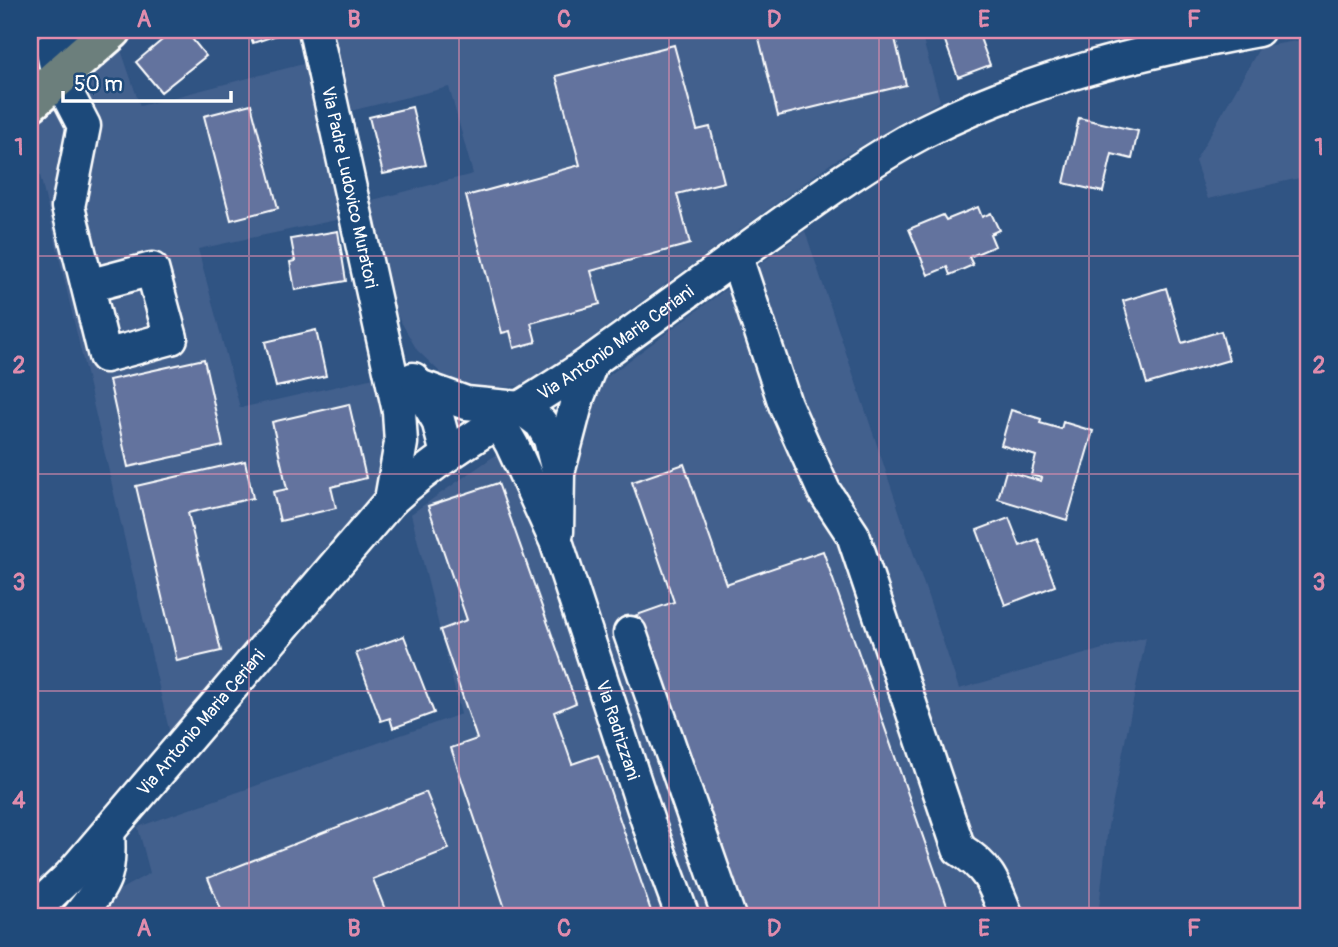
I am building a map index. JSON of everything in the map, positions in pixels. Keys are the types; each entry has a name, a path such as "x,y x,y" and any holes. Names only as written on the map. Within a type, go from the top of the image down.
{"main road":[{"path":"30,102 112,30"}],"street":[{"path":"73,30 52,47 58,76 84,126 68,207 88,286"},
{"name":"Via Padre Ludovico Muratori","path":"315,30 399,411 401,443 391,500"},
{"name":"Via Antonio Maria Ceriani","path":"30,914 56,891 108,833 391,500 447,454 593,360 858,171 926,131 997,98 1071,73 1252,31"},
{"path":"736,257 785,404 824,491 853,535 958,849 976,860 991,877 1007,917"},
{"name":"Via Padre Ludovico Muratori","path":"384,345 419,386 438,420 447,454"},
{"name":"Via Radrizzani","path":"556,541 558,473 578,397 593,360"},
{"path":"419,386 510,415"},
{"name":"Via Padre Ludovico Muratori","path":"399,411 411,437 447,454"},
{"name":"Via Radrizzani","path":"558,473 550,439 541,423 510,415 512,445 556,541 648,822 683,917"},
{"path":"630,633 729,917"},
{"path":"78,917 103,885 106,877 108,833"}],"shaded area":[{"path":"333,30 920,30 940,101 833,162 527,385 480,390 443,375 417,350 396,313 369,201 473,174 449,87 350,111"},
{"path":"116,35 140,106 315,61 350,217 198,249 240,408 383,376 392,423 384,498 173,747 30,132 30,111"},
{"path":"1308,39 1308,176 1208,199 1195,161 1260,47"},
{"path":"805,231 959,689 1146,637 1108,826 1098,917 93,917 114,893 150,873 138,827 461,714 411,514 585,393"}],"building":[{"path":"174,30 185,30 206,56 161,92 136,62"},
{"path":"248,30 292,30 253,43"},
{"path":"757,30 893,30 906,85 778,116"},
{"path":"941,30 977,30 990,65 958,77"},
{"path":"674,45 697,130 710,127 724,182 677,194 690,244 591,271 600,304 531,323 536,342 514,348 510,331 502,333 466,196 580,165 556,76"},
{"path":"251,104 278,208 231,220 204,116"},
{"path":"412,107 426,165 383,174 369,117"},
{"path":"1079,118 1138,131 1132,159 1112,154 1103,192 1064,183"},
{"path":"978,207 982,217 991,213 999,230 990,234 995,246 969,257 973,265 950,275 947,267 928,275 909,229 943,215 946,220"},
{"path":"338,231 346,281 295,290 290,262 295,261 291,239"},
{"path":"1166,288 1182,343 1221,331 1229,360 1147,384 1123,301"},
{"path":"316,330 326,376 276,387 265,342"},
{"path":"204,359 223,446 128,467 109,380"},
{"path":"349,404 366,478 331,487 336,508 280,521 273,492 287,489 272,422"},
{"path":"1011,410 1041,419 1040,423 1061,429 1063,422 1093,431 1067,520 998,499 1006,471 1041,481 1042,478 1031,475 1036,456 1001,445"},
{"path":"245,461 253,498 188,513 221,651 177,661 136,486"},
{"path":"684,464 726,584 823,551 951,917 740,917 634,616 674,602 632,482"},
{"path":"498,483 576,703 554,712 572,764 598,755 653,917 508,917 451,748 477,739 440,630 467,620 428,506"},
{"path":"1009,518 1020,546 1038,539 1055,586 1005,605 977,530"},
{"path":"404,636 434,713 393,728 390,718 381,721 356,653"},
{"path":"426,792 449,849 373,879 388,917 224,917 208,878"}]}
